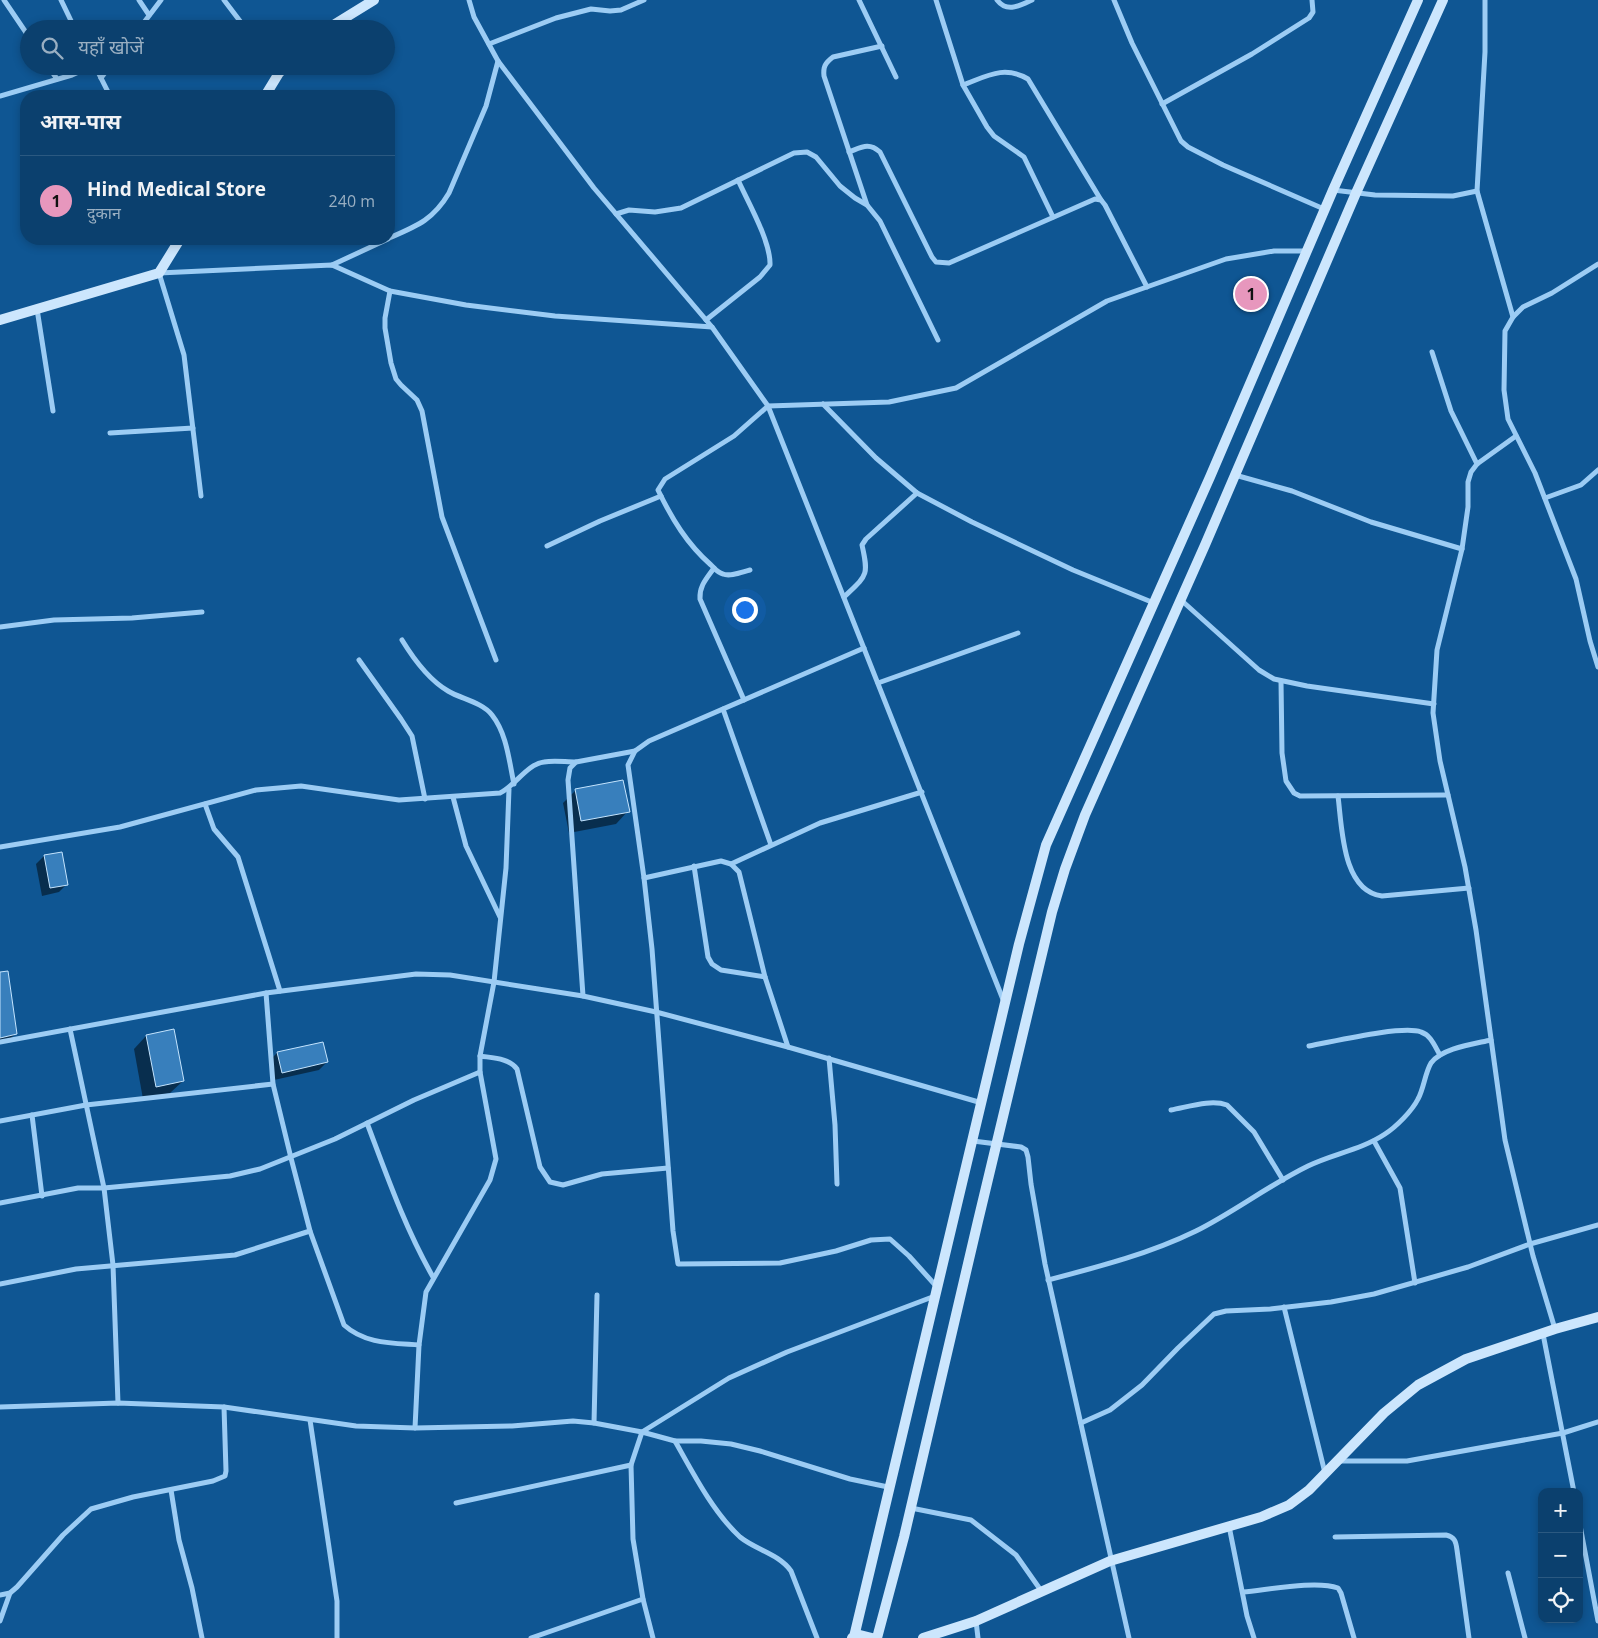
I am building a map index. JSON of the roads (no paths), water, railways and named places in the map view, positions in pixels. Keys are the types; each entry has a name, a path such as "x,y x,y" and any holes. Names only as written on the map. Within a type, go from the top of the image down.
{"street":[{"path":"4,0 20,24"},
{"path":"60,0 70,20"},
{"path":"139,0 149,15"},
{"path":"145,20 161,0"},
{"path":"224,0 239,20"},
{"path":"342,20 374,0"},
{"path":"469,0 474,17 498,60 594,188 712,327 768,406 1005,1006"},
{"path":"489,44 556,18 591,9 621,10 644,0"},
{"path":"859,0 896,77"},
{"path":"936,0 964,85 994,136 1024,157 1053,217"},
{"path":"997,0 1002,6 1008,8 1032,0"},
{"path":"1114,0 1132,43 1162,104 1182,141 1188,147 1325,209"},
{"path":"1162,104 1252,54 1309,18 1313,12 1312,0"},
{"path":"872,1638 866,1635 853,1637 1020,944 1046,845 1418,0"},
{"path":"877,1638 911,1508 996,1144 1064,869 1085,815 1235,475 1356,193 1443,0"},
{"path":"1485,0 1485,52 1477,190 1513,317"},
{"path":"867,205 824,76 824,68 826,62 833,57 882,46"},
{"path":"395,236 420,224 434,214 444,202 486,106 498,60"},
{"path":"964,85 991,74 1007,71 1018,73 1028,79 1109,212 1147,287"},
{"path":"54,75 57,79"},
{"path":"20,90 68,75"},
{"path":"99,75 107,90"},
{"path":"268,90 276,75"},
{"path":"0,96 20,90"},
{"path":"849,152 868,145 874,146 880,152 936,262 949,263 1096,199 1101,200"},
{"path":"616,214 629,210 655,212 681,208 794,153 807,152 823,164 846,192 867,205 880,221 938,340"},
{"path":"706,320 760,277 770,265 770,256 766,244 738,180"},
{"path":"1333,190 1375,195 1453,196 1477,190"},
{"path":"176,245 159,273 184,355 201,496"},
{"path":"0,320 159,273 332,265 375,245"},
{"path":"750,570 726,575 720,574 687,542 658,490 665,480 734,436 768,406 889,402 956,388 1107,301 1226,260 1274,250 1308,251"},
{"path":"1598,264 1552,293 1523,307 1513,317 1506,331 1504,390 1508,419 1535,473 1576,579 1598,667"},
{"path":"332,265 390,291 466,305 555,316 712,327"},
{"path":"390,291 385,328 391,363 396,379 401,386 418,400 422,411 442,517 496,660"},
{"path":"36,309 53,411"},
{"path":"1432,352 1451,410 1477,464"},
{"path":"823,404 876,458 918,493 972,522 1073,570 1154,603"},
{"path":"110,433 193,428"},
{"path":"1516,436 1477,464 1471,472 1468,482 1468,507 1462,549 1438,650 1433,714 1440,761 1469,888 1505,1140 1530,1244 1555,1329"},
{"path":"1544,498 1581,485 1598,470"},
{"path":"1235,475 1292,491 1371,522 1462,549"},
{"path":"844,597 862,580 866,573 867,566 862,545 866,538 918,493"},
{"path":"547,546 600,521 661,496"},
{"path":"714,568 700,590 700,598 744,700"},
{"path":"1180,600 1259,670 1274,679 1307,686 1434,704"},
{"path":"0,627 54,620 132,618 202,612"},
{"path":"878,683 1018,633"},
{"path":"402,640 410,653 448,692 491,712 505,742 514,784"},
{"path":"0,847 120,827 256,790 301,786 399,800 500,793 509,789 527,771 543,762 576,762 635,751 648,741 864,648"},
{"path":"359,660 412,736 425,799"},
{"path":"1281,681 1280,717 1282,752 1286,782 1294,794 1300,796 1448,795"},
{"path":"723,709 771,845"},
{"path":"635,751 628,766 652,949 673,1231 678,1264 780,1263 836,1251 871,1240 890,1239 909,1256 936,1292"},
{"path":"576,762 570,768 568,780 584,996"},
{"path":"414,1428 419,1345 426,1292 490,1180 496,1159 480,1072 480,1056 494,982 506,868 509,789"},
{"path":"731,864 820,823 922,792"},
{"path":"1338,796 1350,870 1366,891 1373,895 1382,896 1469,888"},
{"path":"453,797 466,846 500,918"},
{"path":"205,804 214,829 238,856 280,991"},
{"path":"644,878 721,861 731,864 739,872 766,977 788,1046"},
{"path":"694,866 708,956 712,964 721,970 766,977"},
{"path":"0,1042 266,993 416,974 450,975 584,996 656,1012 788,1046 982,1103"},
{"path":"266,993 273,1084 290,1158 310,1231 344,1325 352,1332 371,1341 419,1345"},
{"path":"70,1029 104,1188 113,1265 118,1403"},
{"path":"1309,1046 1382,1033 1413,1030 1426,1034 1440,1055"},
{"path":"1048,1280 1126,1259 1168,1244 1197,1231 1308,1166 1374,1141 1387,1133 1408,1113 1418,1100 1432,1063 1440,1055 1458,1048 1491,1040"},
{"path":"480,1056 508,1061 514,1064 517,1069 540,1167 550,1182 563,1185 602,1174 668,1168"},
{"path":"829,1058 835,1125 837,1184"},
{"path":"0,1203 78,1188 104,1188 230,1176 260,1169 290,1158 447,1085 480,1072"},
{"path":"0,1121 86,1105 273,1084"},
{"path":"1171,1110 1211,1103 1227,1105 1254,1132 1284,1180"},
{"path":"32,1115 42,1196"},
{"path":"367,1123 396,1200 416,1246 433,1277"},
{"path":"973,1141 1021,1147 1026,1150 1048,1280 1128,1638"},
{"path":"1374,1141 1400,1188 1414,1283"},
{"path":"1081,1423 1110,1410 1142,1385 1214,1314 1226,1311 1331,1302 1374,1294 1468,1267 1530,1244 1598,1225"},
{"path":"0,1284 76,1269 235,1255 310,1231"},
{"path":"653,1638 643,1599 633,1539 631,1465 642,1432 729,1378 787,1352 936,1292"},
{"path":"594,1423 597,1295"},
{"path":"1284,1307 1325,1473"},
{"path":"924,1638 976,1621 1110,1561 1261,1517 1288,1505 1309,1490 1384,1413 1418,1386 1466,1359 1555,1329 1598,1317"},
{"path":"1543,1334 1573,1488"},
{"path":"0,1407 118,1403 224,1407 356,1426 414,1428 512,1426 573,1422 594,1423 642,1432 675,1441 731,1444 850,1479 888,1488"},
{"path":"0,1621 10,1592 63,1535 91,1509 133,1497 213,1481 225,1476 224,1407"},
{"path":"310,1420 337,1601 337,1638"},
{"path":"1336,1461 1407,1460 1562,1433 1598,1422"},
{"path":"675,1441 697,1480 727,1522 744,1540 786,1564 791,1571 817,1638"},
{"path":"456,1503 631,1465"},
{"path":"171,1490 179,1540 192,1588 202,1638"},
{"path":"911,1508 971,1520 1016,1555 1042,1592"},
{"path":"1229,1526 1247,1616 1254,1638"},
{"path":"1581,1533 1598,1620"},
{"path":"1334,1537 1452,1536 1456,1541 1469,1638"},
{"path":"1508,1573 1525,1638"},
{"path":"1243,1592 1326,1585 1338,1588 1354,1638"},
{"path":"0,1595 10,1592"},
{"path":"531,1638 643,1599"},
{"path":"976,1621 978,1638"}],"place":[{"name":"Hind Medical Store","path":"1251,294"}]}
